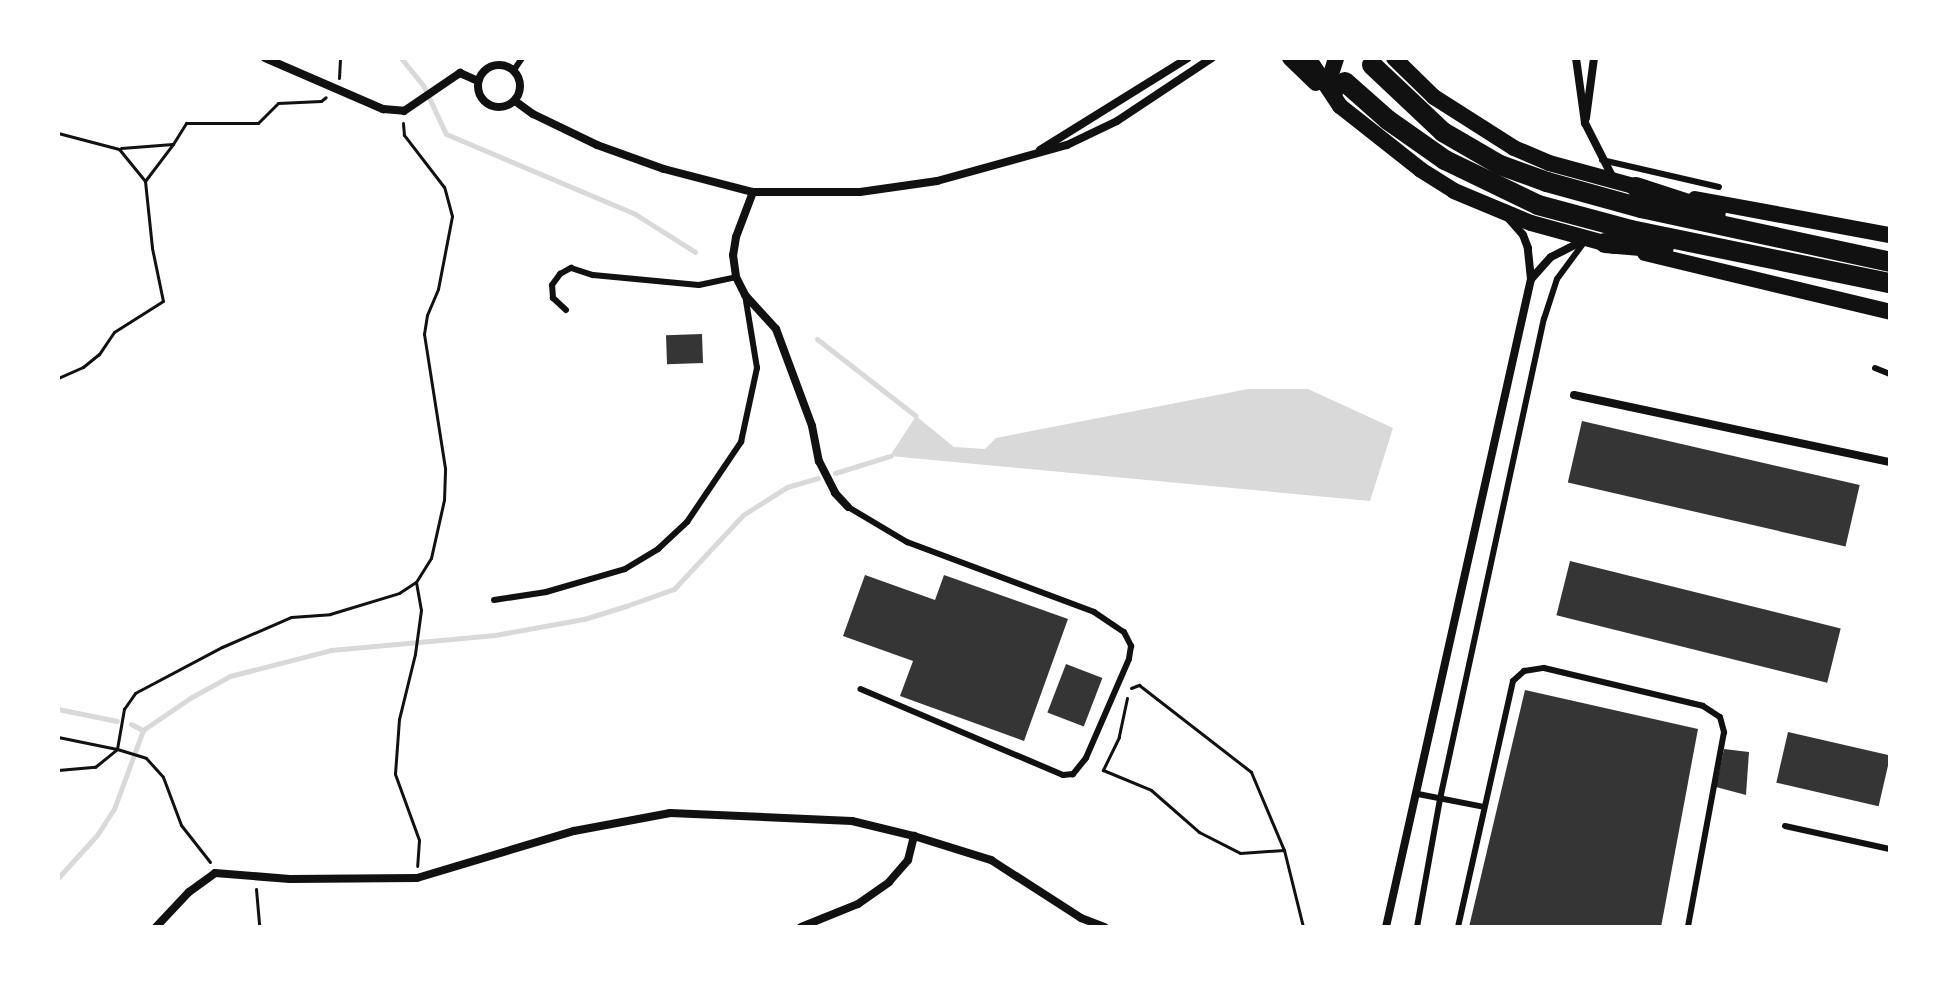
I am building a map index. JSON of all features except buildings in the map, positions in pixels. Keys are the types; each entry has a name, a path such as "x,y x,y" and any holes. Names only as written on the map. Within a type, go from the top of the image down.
{"highway":[{"path":"1372,65 1443,132 1500,165 1594,196 1890,262"},
{"path":"1345,82 1388,120 1445,160 1538,205 1644,233 1890,283"},
{"path":"1636,187 1822,247"},
{"path":"1596,241 1830,269"}],"main road":[{"path":"1290,58 1340,106 1421,170 1454,191 1596,241 1890,312"},
{"path":"1308,58 1340,106"},
{"path":"1336,58 1330,77 1340,106"},
{"path":"1394,58 1434,97 1514,148 1549,163 1636,187 1890,235"}],"street":[{"path":"265,58 383,109 404,111 460,73 478,81"},
{"path":"1033,155 1188,58"},
{"path":"515,101 533,114 597,145 664,169 753,192 860,192 937,181 1067,145 1117,121 1212,58"},
{"path":"1576,58 1585,123 1615,182"},
{"path":"1585,123 1594,58"},
{"path":"496,65 514,70 521,85 515,101 498,107 487,103 479,93 478,81 485,70 496,65"},
{"path":"753,192 736,237 733,255 736,277 745,295 776,329 812,426 819,461 835,493 848,507"},
{"path":"1386,927 1531,279 1523,235 1501,210"},
{"path":"1531,279 1551,257 1596,241"},
{"path":"1574,395 1890,462"},
{"path":"156,927 189,892 215,873 258,877 417,878 574,831 670,813 852,821 914,836 991,860 1081,918 1104,927"},
{"path":"801,927 858,904 889,882 908,860 914,836"}],"lane":[{"path":"514,70 522,58"},
{"path":"1602,160 1719,187"},
{"path":"1417,927 1440,799 1544,319 1557,279 1596,241"},
{"path":"566,310 553,298 552,285 560,274 571,268 593,275 699,285 736,277"},
{"path":"494,600 546,592 625,569 658,549 687,522 741,442 757,368 745,295"},
{"path":"1875,368 1890,374"},
{"path":"848,507 907,542 1094,612 1124,632 1131,646 1129,659 1086,758 1073,774 1063,775 860,689"},
{"path":"1458,927 1513,681 1524,671 1544,668 1703,706 1720,717 1724,732 1688,927"},
{"path":"1418,794 1484,807"},
{"path":"1785,826 1890,849"}],"path":[{"path":"145,181 186,123 258,123 278,103 321,101 336,89 340,58"},
{"path":"58,770 95,767 117,749 124,709 135,693 222,647 291,617 330,614 399,593 416,582 431,558 444,500 445,468 424,334 427,315 438,289 452,216 444,187 404,135 404,111"},
{"path":"58,133 119,149 173,144"},
{"path":"58,378 83,367 99,354 114,332 163,301 152,248 145,181 119,149"},
{"path":"416,582 421,610 415,654 399,719 395,774 405,810 419,840 417,878"},
{"path":"1284,850 1240,853 1199,832 1151,790 1103,770 1119,737 1130,689 1139,685 1251,772 1284,850 1303,927"},
{"path":"58,737 146,758 163,777 181,825 208,857 215,873"},
{"path":"258,877 259,927"}],"shaded area":[{"path":"1248,389 1308,389 1393,428 1370,501 890,456 916,416 954,447 985,449 996,438"}],"waterway":[{"path":"401,58 423,85 446,134 635,214 695,252"},
{"path":"817,339 916,416"},
{"path":"835,473 890,456"},
{"path":"58,878 97,835 114,809 143,730 190,698 230,676 331,650 495,635 584,619 626,606 674,589 743,515 787,487 818,478"},
{"path":"58,709 117,721"},
{"path":"131,724 143,730"}]}
